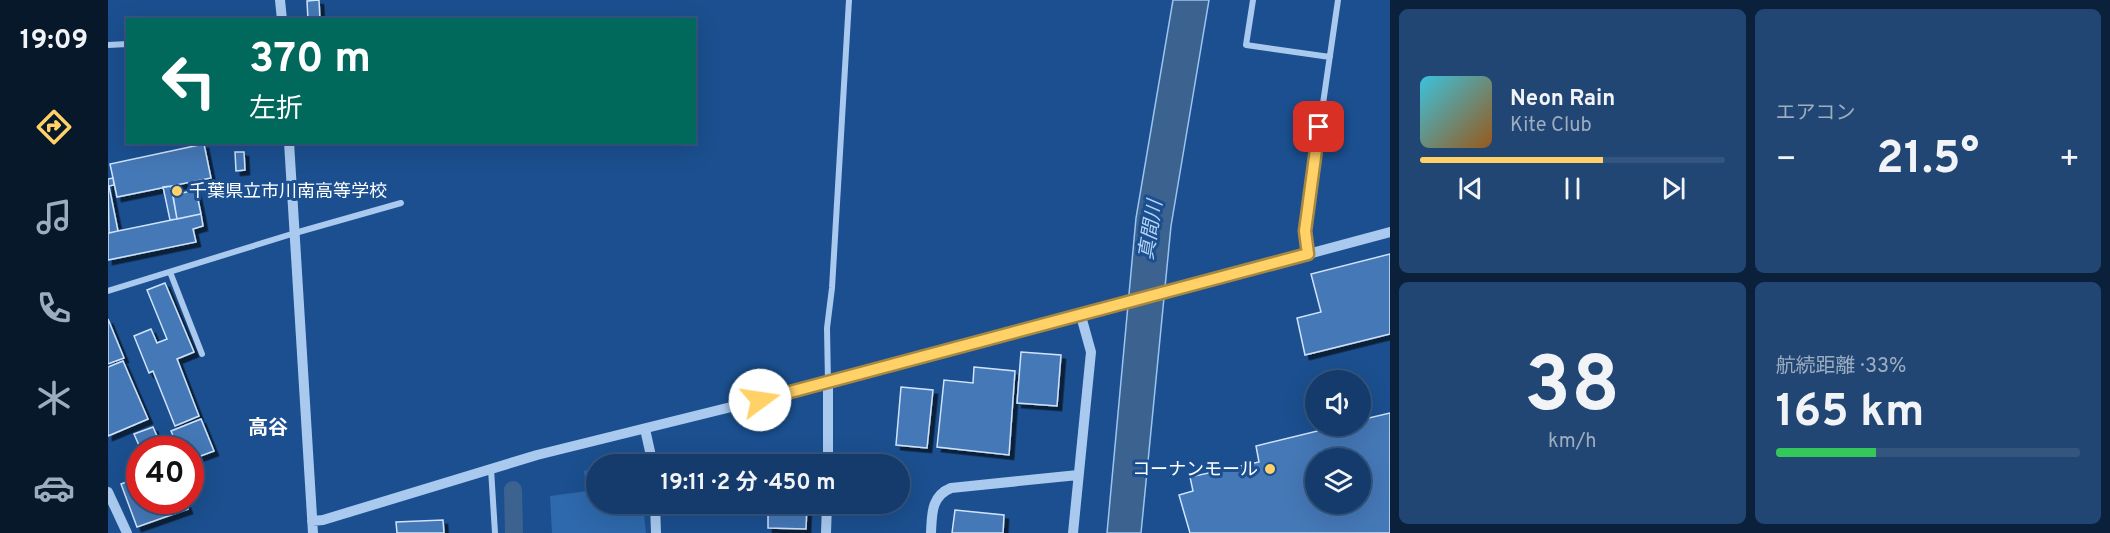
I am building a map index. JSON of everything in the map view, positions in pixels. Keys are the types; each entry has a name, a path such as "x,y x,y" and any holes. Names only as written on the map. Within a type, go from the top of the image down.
{"street":[{"path":"280,0 282,18"},
{"path":"828,454 827,327 832,288 849,0"},
{"path":"1253,0 1246,45 1329,57"},
{"path":"1308,254 1305,239 1306,221 1338,0"},
{"path":"108,45 126,44"},
{"path":"289,144 313,533"},
{"path":"108,291 401,203"},
{"path":"312,521 324,520 537,455 828,383 1390,232"},
{"path":"170,272 202,354"},
{"path":"1073,533 1091,352 1081,315"},
{"path":"645,429 651,454"},
{"path":"491,469 495,533"},
{"path":"931,533 934,502 945,491 962,487 1078,475"},
{"path":"108,492 127,533"},
{"path":"655,514 656,533"},
{"path":"826,533 827,514"}],"shaded area":[{"path":"586,491 586,514 644,514 646,533 552,533 550,496"}],"water":[{"name":"真間川","path":"1173,0 1209,0 1171,226 1141,533 1107,533 1136,218"}],"building":[{"path":"319,0 320,18 308,18 307,1"},
{"path":"204,144 211,178 117,197 110,164"},
{"path":"235,152 244,152 245,170 236,171"},
{"path":"113,178 114,185 109,186 118,231 109,233 108,179"},
{"path":"171,186 177,219 170,220 163,187"},
{"path":"196,190 201,214 177,219 173,195"},
{"path":"201,214 203,226 193,229 196,242 108,260 108,233"},
{"path":"1390,254 1390,334 1305,355 1297,318 1321,312 1311,274"},
{"path":"165,283 194,352 177,359 199,416 175,426 153,371 149,373 134,336 151,329 157,343 167,339 147,290"},
{"path":"108,319 124,358 108,364"},
{"path":"1021,352 1061,355 1057,406 1017,403"},
{"path":"123,361 148,419 108,436 108,367"},
{"path":"974,367 1015,371 1009,455 937,447 944,380 973,383"},
{"path":"901,387 933,390 927,448 896,445"},
{"name":"コーナンモール","path":"1390,413 1390,533 1190,533 1179,495 1193,491 1190,477 1259,462 1256,446 1305,434 1305,436 1371,436 1371,417"},
{"path":"201,419 214,451 204,455 204,436 173,436 171,431"},
{"path":"153,427 157,436 135,436 134,434"},
{"path":"126,482 126,497 121,484"},
{"path":"955,510 1004,515 1003,533 952,533"},
{"path":"132,514 174,514 137,527"},
{"path":"768,514 807,514 806,529 768,528"},
{"path":"443,520 444,533 397,533 396,522"}],"waterway":[{"path":"513,490 514,533"}],"place":[{"name":"千葉県立市川南高等学校","path":"177,191"},
{"name":"コーナンモール","path":"1270,469"}],"district":[{"name":"高谷","path":"268,427"}],"route":[{"path":"760,400 1308,254 1305,231 1319,127"}]}
